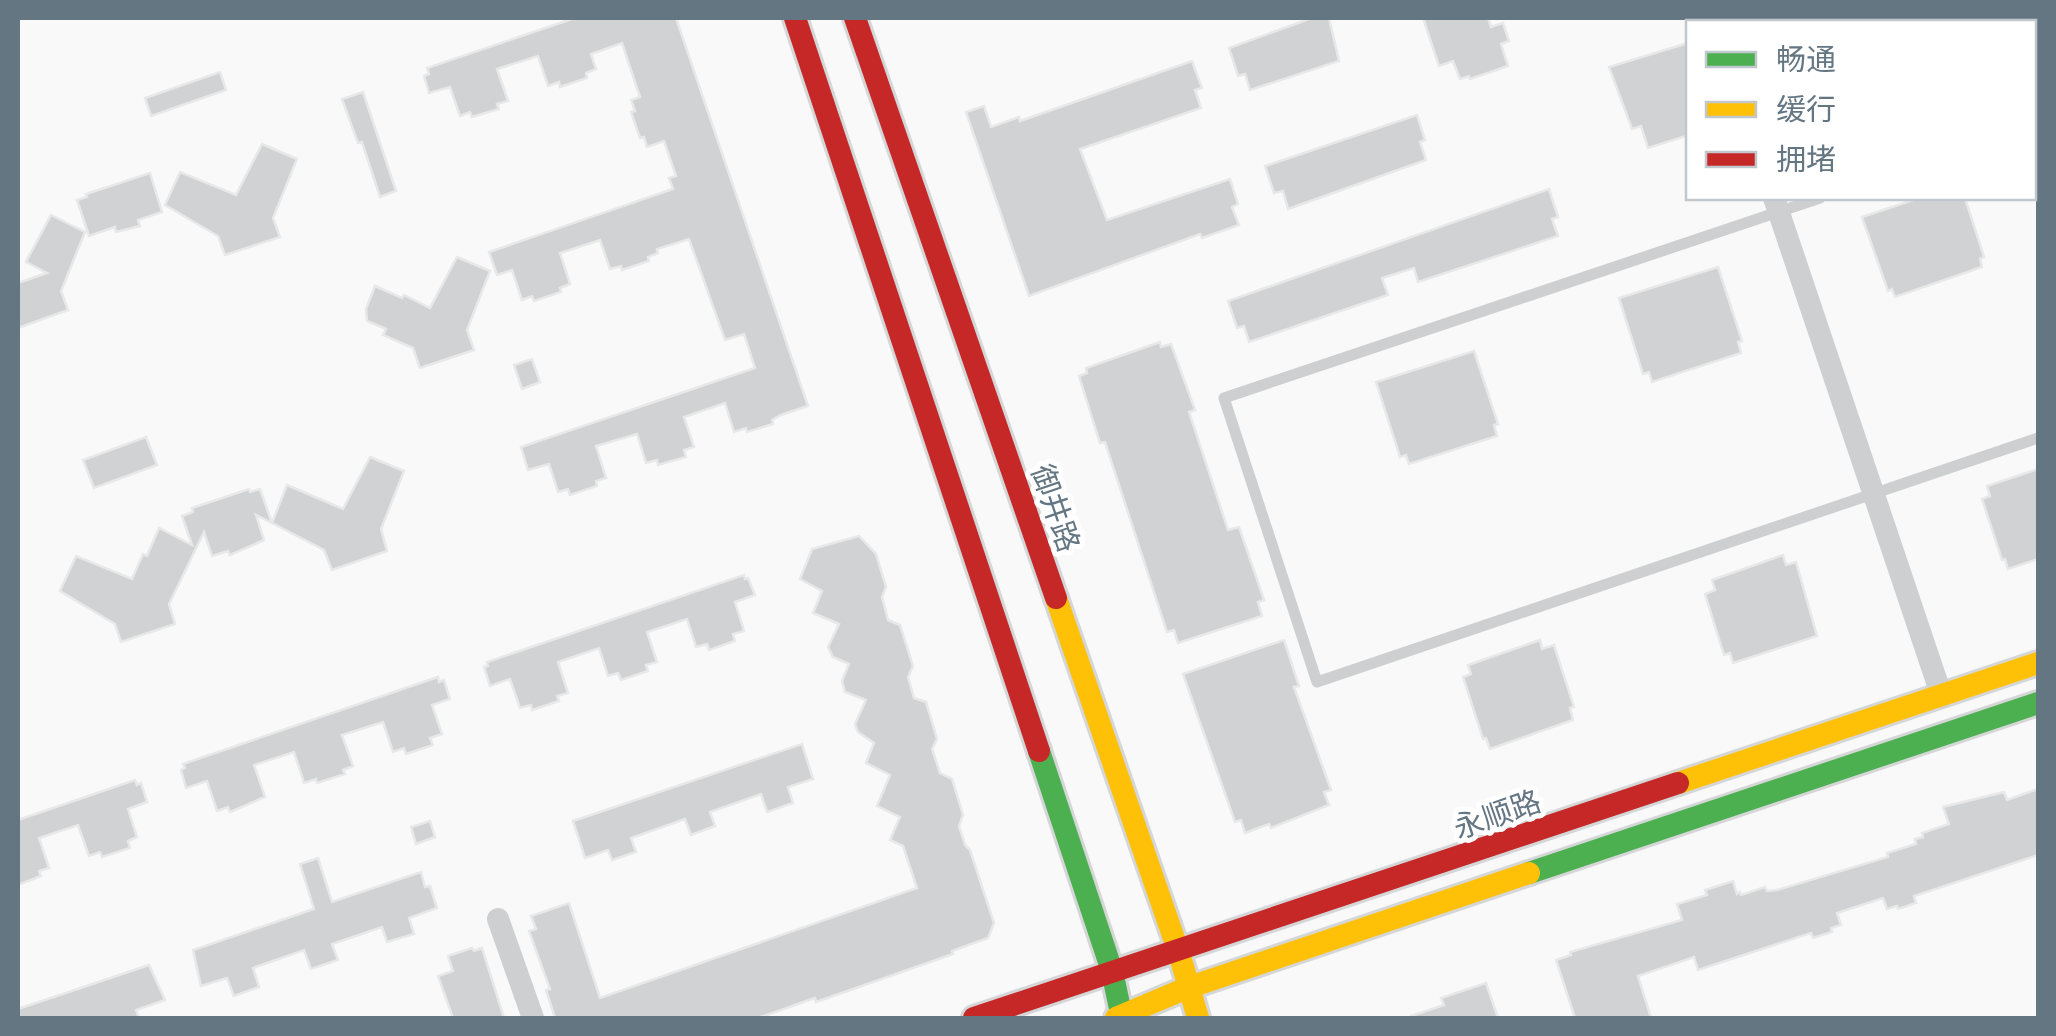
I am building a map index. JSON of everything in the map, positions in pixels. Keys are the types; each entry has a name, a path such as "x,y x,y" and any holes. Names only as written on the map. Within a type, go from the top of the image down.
{"street":[{"path":"795,18 1112,971 1120,1018 1187,988 2038,703"},
{"name":"御井路","path":"855,18 1179,953 1198,1018"},
{"path":"1776,204 1942,697"},
{"name":"永顺路","path":"974,1018 1112,971 1179,953 2038,663"},
{"path":"498,919 532,1018"}],"lane":[{"path":"1805,200 1776,204 1224,398 1317,682 2038,438"}],"building":[{"path":"575,18 676,18 808,406 747,432 746,428 734,432 725,403 684,417 694,447 684,450 686,457 658,465 657,460 646,463 637,434 596,446 606,478 596,481 597,486 570,495 568,489 558,492 549,464 528,470 521,447 755,368 744,334 725,340 689,239 657,249 658,253 648,257 649,261 622,270 621,266 610,269 600,240 560,253 570,284 560,288 561,292 534,301 532,296 522,300 512,270 497,275 489,252 673,189 669,178 676,176 664,141 647,147 644,137 640,138 631,100 640,97 622,43 591,54 596,69 586,73 587,78 560,87 559,82 548,86 538,56 497,69 508,101 497,104 499,109 472,117 470,112 460,116 450,87 429,93 424,76 429,74 427,68"},
{"path":"1312,18 1329,18 1339,61 1250,90 1245,74 1238,76 1229,48"},
{"path":"1423,18 1488,18 1491,27 1503,23 1509,41 1501,44 1508,66 1460,79 1453,61 1439,66"},
{"path":"1686,44 1686,136 1648,148 1641,126 1632,129 1609,67"},
{"path":"1192,61 1202,88 1195,90 1201,108 1080,149 1107,220 1230,179 1238,204 1232,207 1239,225 1202,238 1200,234 1029,296 966,112 984,106 991,127 1019,117 1020,121"},
{"path":"220,72 226,90 151,116 145,98"},
{"path":"363,92 396,191 380,197 362,142 358,143 342,99"},
{"path":"1417,115 1426,160 1288,209 1283,191 1274,193 1265,166"},
{"path":"262,144 297,159 273,218 280,237 225,255 218,236 165,205 180,172 236,195"},
{"path":"150,173 162,212 138,220 140,226 116,232 115,227 89,236 77,200"},
{"path":"1549,189 1558,217 1552,219 1558,236 1418,282 1414,268 1382,278 1388,295 1249,342 1244,326 1237,328 1228,301"},
{"path":"1913,200 1966,200 1984,257 1980,259 1982,267 1895,297 1892,289 1888,291 1862,217"},
{"path":"51,215 85,232 61,291 68,310 18,328 18,283 47,273 26,262"},
{"path":"457,257 490,271 467,330 474,350 420,368 413,348 383,335 386,329 367,321 366,309 375,286 430,308"},
{"path":"1718,267 1742,341 1738,342 1741,353 1652,382 1649,372 1643,374 1619,298"},
{"path":"1160,342 1161,347 1171,344 1195,410 1189,412 1228,530 1239,527 1264,600 1258,602 1262,616 1178,643 1174,630 1167,632 1105,442 1100,443 1079,376 1087,373 1086,368"},
{"path":"1474,351 1498,424 1494,425 1497,436 1409,464 1406,455 1400,457 1376,382"},
{"path":"532,359 540,382 522,389 514,365"},
{"path":"146,437 157,465 94,488 83,460"},
{"path":"370,457 404,471 381,529 387,551 332,570 324,550 272,523 287,485 343,509"},
{"path":"2038,469 2038,559 2008,569 1982,499 1990,496 1987,486"},
{"path":"260,489 272,523 256,515 264,540 230,555 228,551 212,556 204,532 169,604 175,624 121,642 115,624 60,591 76,556 132,579 159,528 192,545 182,516 193,512 192,508"},
{"path":"859,536 876,554 886,587 882,597 888,620 900,625 913,666 908,677 914,698 926,702 937,739 932,749 940,773 952,779 963,815 959,826 994,923 988,938 816,1002 815,998 758,1018 555,1018 546,990 550,989 529,931 536,929 531,916 569,903 600,998 917,888 903,846 890,840 900,817 877,806 890,775 866,763 874,743 858,732 855,724 866,700 845,692 842,681 849,664 833,657 828,647 839,624 813,613 822,591 800,579 812,549"},
{"path":"1783,555 1786,565 1796,562 1817,636 1733,663 1730,653 1724,655 1705,594 1715,590 1712,580"},
{"path":"744,575 755,595 735,602 744,631 733,634 735,641 709,650 707,644 696,647 687,619 647,632 657,662 646,665 648,671 621,680 618,673 608,676 599,648 558,662 568,693 557,696 559,701 532,710 531,705 520,708 510,679 490,686 484,667 487,662"},
{"path":"1284,640 1299,686 1294,687 1331,790 1324,792 1329,805 1271,828 1269,824 1245,833 1241,820 1235,822 1183,674"},
{"path":"1540,640 1542,649 1554,645 1574,707 1570,708 1573,720 1490,749 1486,738 1483,739 1463,677 1471,674 1468,665"},
{"path":"438,677 439,682 444,680 450,699 432,705 442,734 430,738 433,745 406,754 404,748 393,752 383,722 342,735 353,766 343,770 345,774 304,783 294,752 254,765 265,797 230,812 228,807 217,811 207,781 186,788 183,764"},
{"path":"802,744 813,779 788,787 793,803 767,812 761,794 710,812 715,826 691,835 685,819 631,838 636,852 612,860 608,850 585,858 573,821"},
{"path":"135,780 137,785 141,783 147,802 128,809 137,837 128,841 130,848 102,857 100,852 89,856 78,825 39,838 49,868 39,871 41,876 18,885 18,820"},
{"path":"2038,789 2038,855 1914,896 1916,903 1898,909 1887,909 1883,898 1837,913 1841,925 1813,938 1811,933 1698,970 1694,957 1638,976 1651,1018 1575,1018 1556,960 1571,955 1570,952 1682,920 1677,904 1707,895 1705,890 1733,881 1741,895 1765,887 1767,891 1777,890 1888,857 1887,853 1916,844 1915,839 1923,837 1922,833 1949,824 1943,807 2004,792 2007,800"},
{"path":"430,821 435,837 416,844 411,827"},
{"path":"318,858 332,902 421,872 437,908 409,918 414,934 387,942 382,927 332,944 338,960 311,969 304,950 253,968 259,987 234,996 227,978 201,986 193,950 314,909 300,864"},
{"path":"482,948 504,1018 453,1018 438,976 453,971 448,956"},
{"path":"149,965 165,1000 136,1010 139,1018 18,1018 18,1009"},
{"path":"1486,983 1498,1018 1411,1016 1444,1005 1441,998"}],"traffic: fast":[{"path":"1529,873 2038,703"},
{"path":"1039,751 1112,971 1122,1018"}],"traffic: slow":[{"path":"1056,598 1198,1018"},
{"path":"1678,783 2038,663"},
{"path":"1116,1018 1187,988 1529,873"}],"traffic: jam":[{"path":"795,18 1039,751"},
{"path":"855,18 1056,598"},
{"path":"974,1018 1678,783"}]}
